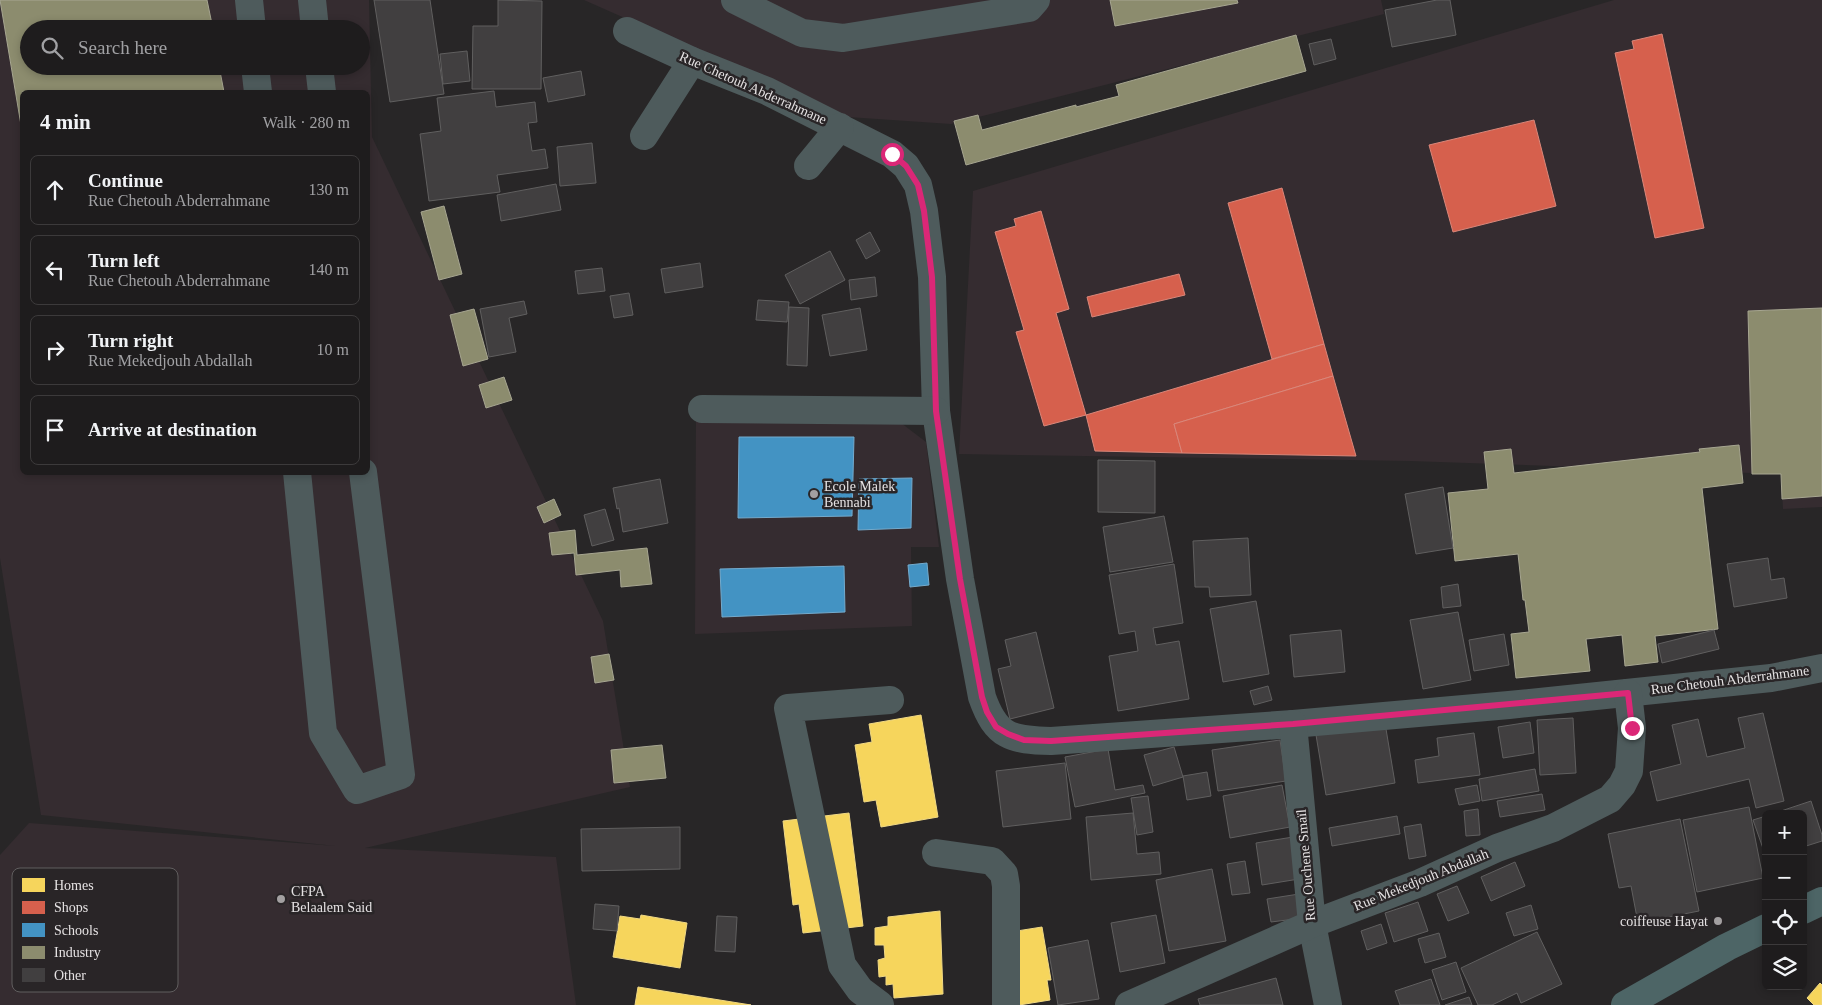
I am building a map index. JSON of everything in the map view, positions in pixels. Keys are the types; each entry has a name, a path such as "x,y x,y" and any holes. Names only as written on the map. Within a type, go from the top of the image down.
{"main road":[{"path":"1807,908 1822,901"},
{"path":"1625,1005 1727,947 1762,930"}],"street":[{"path":"249,0 251,20"},
{"path":"312,0 314,20"},
{"path":"744,1 802,33 843,38 1029,8 1036,0"},
{"name":"Rue Chetouh Abderrahmane","path":"627,31 692,61 767,91 892,154 906,166 918,185 924,211 932,277 936,411 960,579 982,697 987,712 996,727 1008,734 1024,740 1051,741 1293,724 1771,678 1822,668"},
{"path":"644,136 692,61"},
{"path":"256,75 258,90"},
{"path":"320,75 322,90"},
{"path":"808,166 840,127"},
{"path":"702,409 936,411"},
{"path":"297,475 323,732 357,790 401,775 362,475"},
{"name":"Rue Mekedjouh Abdallah","path":"1129,1005 1312,924 1420,883 1497,848 1553,828 1610,799 1622,785 1629,771 1632,728 1628,693"},
{"path":"880,1005 860,990 842,965 788,708 890,700"},
{"name":"Rue Ouchene Smaïl","path":"1293,724 1312,924 1328,1005"},
{"path":"936,853 992,861 1004,874 1006,886 1006,1005"}],"shaded area":[{"path":"0,0 369,0 369,20 20,20 20,75 370,75 370,46 372,137 603,621 630,787 365,848 556,857 576,1005 0,1005 0,855 29,823 336,846 41,815 0,558"},
{"path":"584,0 1381,0 1384,14 951,124 848,117"},
{"path":"1614,0 1822,0 1822,507 1783,509 1781,474 1410,461 959,454 973,191"},
{"name":"Ecole Malek Bennabi","path":"696,413 888,413 926,442 939,547 911,547 912,626 695,634"}],"building: Homes":[{"path":"921,715 938,817 881,827 876,800 864,802 855,745 872,742 869,724"},
{"path":"849,813 863,926 803,933 799,904 793,905 783,821"},
{"path":"940,911 943,994 894,998 893,984 886,985 886,976 879,977 878,960 885,958 884,945 875,945 875,928 888,926 888,917"},
{"path":"641,915 687,923 680,968 613,957 620,916 640,919"},
{"path":"1042,927 1051,980 1047,980 1050,1000 1019,1005 998,934"},
{"path":"1820,983 1822,985 1822,1005 1814,1005 1807,998"},
{"path":"638,987 751,1005 635,1005"}],"building: Shops":[{"path":"1662,34 1704,228 1655,238 1615,53 1634,49 1632,41"},
{"path":"1534,120 1556,206 1453,232 1429,145"},
{"path":"1282,188 1324,344 1272,359 1228,203"},
{"path":"1041,211 1069,309 1056,313 1086,415 1044,426 1016,332 1024,330 995,232 1016,226 1014,219"},
{"path":"1179,274 1185,295 1092,317 1087,297"},
{"path":"1324,344 1333,376 1174,424 1182,453 1095,451 1086,415"},
{"path":"1333,376 1356,456 1182,453 1174,424"}],"building: Schools":[{"path":"739,437 854,437 852,516 738,518"},
{"path":"912,478 911,528 858,530 859,479"},
{"path":"927,563 929,585 910,587 908,565"},
{"path":"844,566 845,612 722,617 720,569"}],"building: Industry":[{"path":"0,0 207,0 211,20 20,20 20,75 221,75 224,90 20,90 20,119"},
{"path":"1110,0 1237,0 1238,3 1115,26"},
{"path":"1296,35 1306,71 966,165 954,121 978,115 982,130 1076,105 1076,107 1119,96 1116,85"},
{"path":"444,206 462,274 439,280 421,212"},
{"path":"1822,308 1822,496 1782,499 1781,474 1752,474 1748,311"},
{"path":"474,309 488,359 463,366 450,315"},
{"path":"504,377 512,400 486,408 479,385"},
{"path":"1739,445 1743,483 1702,488 1718,629 1655,636 1658,662 1625,666 1622,635 1586,639 1590,671 1516,678 1511,634 1529,632 1518,554 1455,561 1448,493 1488,489 1484,452 1511,449 1514,473 1700,452 1699,449"},
{"path":"554,499 561,515 544,523 537,507"},
{"path":"575,530 577,555 647,548 652,584 621,587 620,570 576,575 574,553 552,555 549,533"},
{"path":"609,654 614,680 595,683 591,657"},
{"path":"662,745 666,778 614,783 611,750"}],"building: Other":[{"path":"374,0 430,0 444,94 390,102"},
{"path":"498,0 542,1 541,89 472,89 473,26 498,26"},
{"path":"1437,0 1450,0 1456,35 1392,47 1385,10"},
{"path":"1331,39 1336,59 1314,65 1309,44"},
{"path":"467,51 470,81 443,84 440,54"},
{"path":"581,71 585,95 548,102 543,78"},
{"path":"494,91 496,107 535,102 537,122 528,123 532,151 545,149 548,168 497,175 500,192 429,201 420,134 441,131 437,98"},
{"path":"592,143 596,183 560,186 557,147"},
{"path":"556,184 561,210 501,221 497,195"},
{"path":"870,232 880,251 866,259 856,240"},
{"path":"830,251 845,280 800,304 785,275"},
{"path":"700,263 703,287 665,293 661,269"},
{"path":"602,268 605,291 578,294 575,271"},
{"path":"875,277 877,296 851,300 849,280"},
{"path":"629,293 633,315 614,318 610,296"},
{"path":"758,300 789,302 787,322 756,320"},
{"path":"524,301 527,314 509,318 516,352 489,357 480,309"},
{"path":"789,307 809,308 807,366 787,365"},
{"path":"860,308 867,350 830,356 822,315"},
{"path":"1098,460 1155,461 1155,513 1098,512"},
{"path":"660,479 668,523 623,532 613,488"},
{"path":"1443,487 1453,548 1416,554 1405,494"},
{"path":"605,509 614,540 592,546 584,515"},
{"path":"1164,516 1173,562 1110,572 1103,527"},
{"path":"1248,538 1251,595 1210,597 1209,587 1195,587 1193,541"},
{"path":"1768,558 1771,580 1784,578 1787,598 1734,607 1727,564"},
{"path":"1174,564 1183,623 1153,628 1156,645 1179,641 1189,699 1118,711 1109,656 1138,651 1135,631 1119,634 1109,575"},
{"path":"1458,584 1461,606 1443,608 1441,587"},
{"path":"1256,601 1269,674 1223,682 1210,609"},
{"path":"1458,612 1471,680 1423,689 1410,620"},
{"path":"1341,630 1345,672 1294,677 1290,635"},
{"path":"1714,630 1719,649 1662,663 1658,644"},
{"path":"1036,632 1054,708 1010,719 998,669 1011,666 1005,640"},
{"path":"1504,634 1509,665 1474,671 1469,640"},
{"path":"1268,686 1272,700 1254,705 1250,691"},
{"path":"1763,713 1784,801 1756,808 1749,779 1657,801 1650,772 1681,764 1672,725 1698,719 1707,757 1745,748 1738,718"},
{"path":"1573,718 1576,773 1540,775 1537,720"},
{"path":"1530,722 1534,753 1503,758 1498,727"},
{"path":"1385,723 1395,783 1326,795 1316,735"},
{"path":"1474,733 1480,775 1418,783 1415,760 1439,756 1437,738"},
{"path":"1280,740 1286,781 1218,791 1212,750"},
{"path":"1174,747 1183,777 1153,786 1144,755"},
{"path":"1108,749 1115,790 1143,785 1145,793 1075,807 1065,757"},
{"path":"1065,763 1071,819 1003,827 996,771"},
{"path":"1535,769 1539,791 1482,801 1479,779"},
{"path":"1207,772 1211,796 1187,800 1183,776"},
{"path":"1282,785 1290,827 1230,838 1223,796"},
{"path":"1477,785 1480,801 1459,805 1455,789"},
{"path":"1542,794 1545,810 1500,817 1497,801"},
{"path":"1148,796 1153,832 1137,835 1131,798"},
{"path":"1811,801 1822,835 1822,841 1807,846 1807,810 1784,810"},
{"path":"1749,807 1762,878 1697,892 1683,820"},
{"path":"1478,809 1480,835 1466,836 1464,811"},
{"path":"1133,813 1137,854 1159,852 1161,874 1091,880 1086,817"},
{"path":"1397,816 1400,834 1332,846 1329,828"},
{"path":"1762,817 1762,846 1753,820"},
{"path":"1680,819 1699,911 1638,923 1631,886 1619,888 1608,834"},
{"path":"1421,824 1426,856 1409,859 1404,827"},
{"path":"680,827 680,869 582,871 581,829"},
{"path":"1293,837 1299,879 1262,885 1256,843"},
{"path":"1245,861 1250,893 1232,895 1227,864"},
{"path":"1515,862 1525,886 1491,901 1481,877"},
{"path":"1212,869 1226,941 1169,951 1156,880"},
{"path":"1457,886 1469,913 1448,921 1437,894"},
{"path":"1299,894 1303,918 1271,922 1267,899"},
{"path":"1418,902 1428,931 1394,942 1385,913"},
{"path":"595,904 619,906 617,931 593,929"},
{"path":"1531,905 1538,929 1514,936 1506,913"},
{"path":"1156,915 1165,963 1120,972 1111,923"},
{"path":"717,916 737,917 735,952 715,951"},
{"path":"1381,924 1387,943 1367,950 1361,931"},
{"path":"1537,932 1562,984 1521,1003 1517,993 1492,1005 1478,1005 1461,968"},
{"path":"1439,933 1446,957 1425,963 1418,939"},
{"path":"1088,940 1099,999 1058,1005 1048,948"},
{"path":"1456,962 1466,992 1442,1000 1432,970"},
{"path":"1276,978 1283,1005 1200,1005 1198,999"},
{"path":"1431,979 1440,1005 1400,1005 1395,991"},
{"path":"1469,997 1472,1005 1445,1005"}],"place":[{"name":"Ecole Malek Bennabi","path":"814,494"},
{"name":"CFPA Belaalem Said","path":"281,899"},
{"name":"coiffeuse Hayat","path":"1718,921"}],"route":[{"path":"892,154 906,166 918,185 924,211 932,277 936,411 960,579 982,697 987,712 996,727 1024,740 1051,741 1293,724 1628,693 1632,728"}]}
